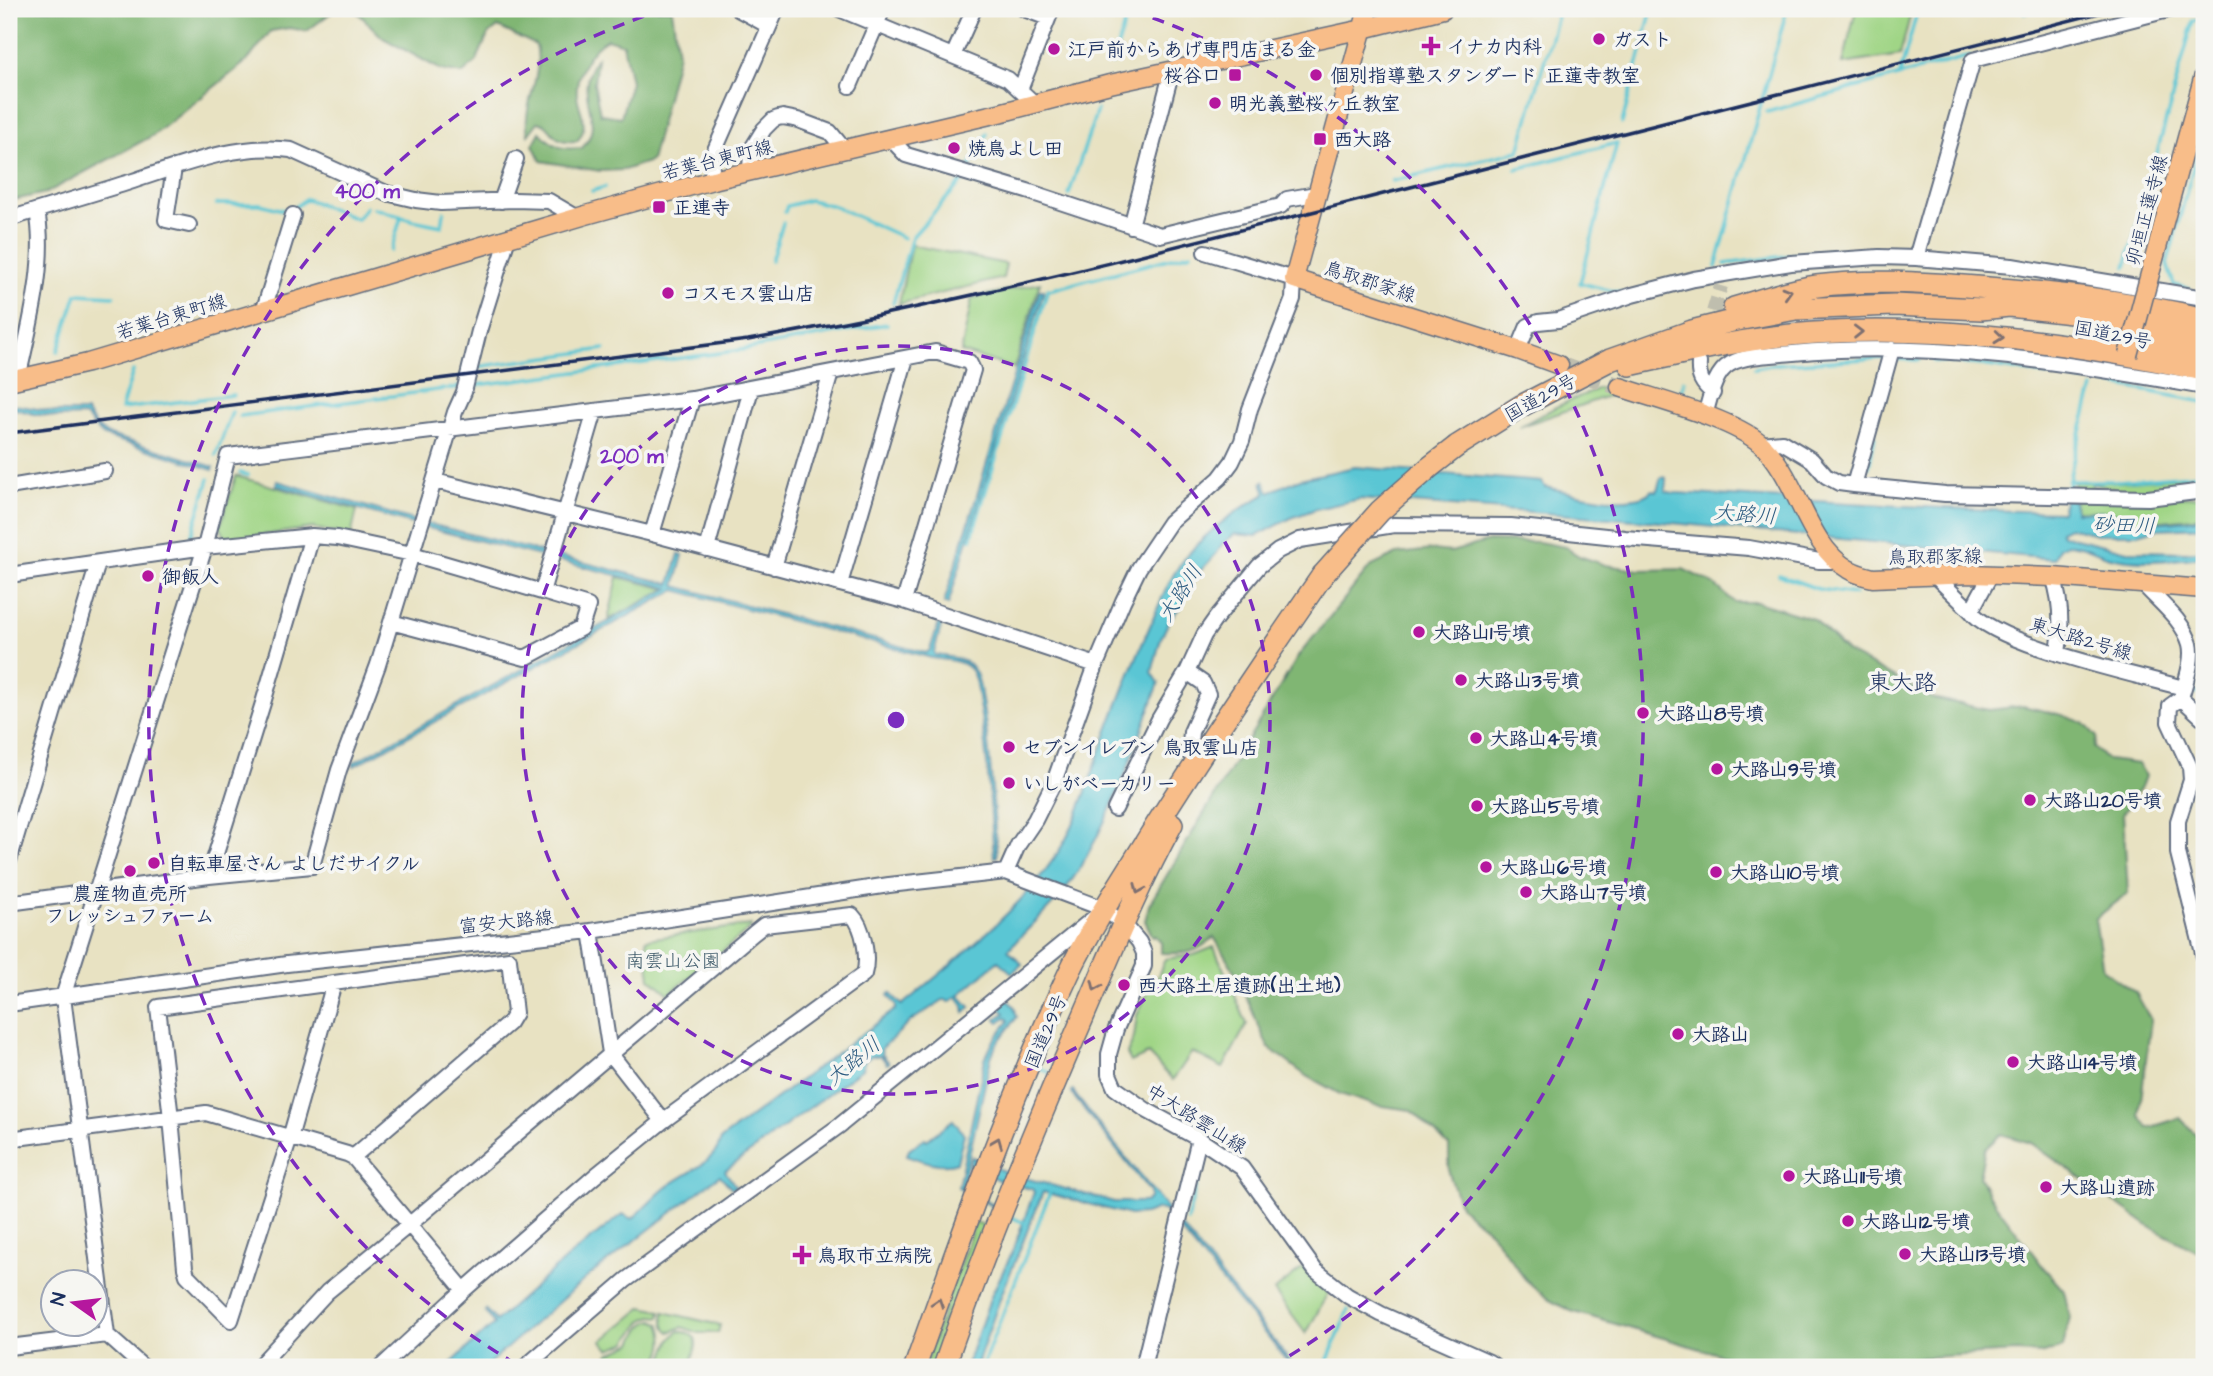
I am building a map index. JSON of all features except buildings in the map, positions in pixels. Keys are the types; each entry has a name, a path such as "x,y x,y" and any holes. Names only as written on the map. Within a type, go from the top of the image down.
{"highway":[{"path":"1603,363 1662,333 1730,309 1801,288 1830,284 1893,282 2015,290 2142,305 2204,318"},
{"name":"国道29号","path":"915,1367 972,1205 1070,971 1104,909 1184,780 1322,576 1380,511 1430,467 1457,446 1521,406 1603,363 1692,331 1796,309 1894,305 1981,309 2095,329 2204,354"},
{"name":"国道29号","path":"1981,309 2009,306 2098,316 2204,333"},
{"path":"1603,363 1626,366 1726,344 1811,334 1931,332 2026,340 2128,355 2204,370"},
{"name":"国道29号","path":"944,1367 1029,1141 1053,1085 1141,883 1226,719"}],"main road":[{"name":"鳥取郡家線","path":"1368,9 1294,279 1559,365"},
{"name":"若葉台東町線","path":"13,380 88,363 264,309 713,180 1110,84 1443,9"},
{"name":"卯垣正蓮寺線","path":"2128,355 2204,75"},
{"name":"鳥取郡家線","path":"1620,387 1705,415 1752,437 1773,457 1792,485 1820,542 1836,561 1847,569 1873,578 1972,574 2053,577 2204,589"}],"street":[{"path":"738,9 769,26"},
{"path":"713,180 711,159 776,9"},
{"path":"839,9 1008,79 1035,104"},
{"path":"850,86 883,9"},
{"path":"953,56 974,9"},
{"path":"1020,90 1050,13 1024,9"},
{"path":"1916,258 1973,60 2172,9"},
{"path":"1131,226 1172,70"},
{"path":"750,171 751,150 764,129 778,118 798,120 830,132 844,149"},
{"path":"890,138 906,155 1160,235 1280,206 1287,199 1316,194"},
{"path":"9,219 204,159 277,148 291,150 386,193 416,200 442,203 549,201 578,218"},
{"path":"502,201 516,159"},
{"path":"174,168 166,220 189,225"},
{"path":"13,380 37,275 40,230 37,211"},
{"path":"264,309 293,215"},
{"path":"9,903 209,876 312,866 340,770 364,707 455,412 464,392 479,331 508,238"},
{"path":"1006,872 1018,845 1035,820 1054,782 1122,601 1156,539 1187,505 1220,478 1232,462 1293,299 1294,279 1205,252"},
{"path":"1518,350 1528,326 1538,322 1558,320 1632,295 1694,279 1722,280 1791,263 1879,257 2011,266 2204,298"},
{"path":"1854,485 1892,349"},
{"path":"1705,415 1722,370 1737,361 1824,351 1892,349 1994,355 2065,363 2204,387"},
{"path":"98,1268 64,997 205,547 228,456 692,400 935,352 969,362 973,370 904,601"},
{"path":"840,584 906,358"},
{"path":"1699,363 1698,374 1704,386 1713,393"},
{"path":"774,567 831,373"},
{"path":"707,549 751,389"},
{"path":"652,534 692,400"},
{"path":"542,592 595,411"},
{"path":"1760,444 1782,442 1812,460 1826,476 1839,483 1854,485 1945,494 2135,498 2204,491"},
{"path":"9,487 105,471"},
{"path":"435,481 652,534 904,601 1096,665"},
{"path":"1115,809 1204,635 1259,566 1278,551 1300,540 1394,525 1511,526 1749,548 1819,561 1836,561"},
{"path":"209,876 264,703 312,536"},
{"path":"9,575 205,547 312,536 337,538 412,554 588,606 581,628 526,658 391,622"},
{"path":"9,861 98,563"},
{"path":"1971,611 1990,576"},
{"name":"東大路2号線","path":"1936,577 1984,623 2023,643 2182,693"},
{"path":"2053,577 2059,593 2061,624 2058,654"},
{"path":"2143,584 2197,645 2182,693 2170,706 2169,722 2190,767 2192,780 2181,807 2177,845 2204,957"},
{"path":"1186,672 1203,683 1208,694 1191,732 1189,753"},
{"path":"2182,693 2204,719"},
{"name":"中大路雲山線","path":"1006,872 1104,909 1124,924 1139,942 1144,953 1144,966 1116,1029 1109,1054 1109,1073 1115,1088 1146,1111 1199,1139 1242,1168 1315,1270 1348,1296 1496,1367"},
{"name":"富安大路線","path":"9,1004 287,964 591,931 889,885 1006,872"},
{"path":"525,1367 626,1280 839,1126 1104,909"},
{"path":"258,1367 327,1292 764,925 852,915 859,922 867,964 864,974 663,1121 464,1290 382,1367"},
{"path":"591,931 610,1053 663,1121"},
{"path":"334,983 290,1138 231,1320 187,1275 158,1007 509,959 515,1013 509,1023 353,1157"},
{"path":"9,1139 206,1113 353,1157 464,1290"},
{"path":"1143,1367 1199,1139"},
{"path":"108,1336 143,1367"},
{"path":"9,1347 82,1338"}],"green space":[{"path":"9,9 336,9 307,31 289,28 271,31 248,60 154,135 46,193 9,201"},
{"path":"354,9 672,9 678,54 651,161 624,170 600,171 541,161 533,145 540,132 558,146 582,148 592,127 587,84 589,71 597,58 594,83 600,114 621,117 631,82 623,44 607,39 594,49 584,63 577,87 583,129 577,141 568,141 561,140 538,122 528,135 527,113 537,69 536,45 498,27 488,35 476,62 462,74 441,70 383,38"},
{"path":"1856,9 1912,9 1900,55 1843,64"},
{"path":"911,245 1006,264 1003,278 899,304"},
{"path":"1040,283 1014,368 961,352 972,298"},
{"path":"1599,388 1614,394 1519,427 1556,407"},
{"path":"2204,475 2204,487 2129,492 2092,483 2091,487 2116,495 2068,493 2068,487 2074,487 2074,482 2120,482"},
{"path":"236,476 357,510 351,536 313,528 227,540 220,527"},
{"path":"2204,496 2204,517 2128,524 2121,522 2114,512 2076,511 2074,500"},
{"path":"1489,541 1539,542 1565,547 1579,556 1605,565 1639,570 1683,569 1714,584 1734,602 1757,602 1813,619 1848,653 1932,698 1989,710 2023,706 2062,715 2084,723 2097,737 2094,748 2108,760 2139,764 2145,776 2141,787 2123,813 2128,893 2095,919 2103,970 2136,993 2151,1020 2139,1115 2148,1128 2180,1118 2204,1143 2204,1255 2150,1227 2031,1143 2001,1134 1985,1149 1979,1177 1995,1203 2064,1291 2070,1317 2063,1347 2041,1354 2017,1352 1929,1357 1824,1367 1772,1367 1728,1357 1571,1311 1549,1300 1525,1279 1490,1231 1461,1208 1449,1173 1449,1146 1411,1110 1375,1105 1340,1094 1305,1075 1268,1047 1236,974 1214,937 1202,947 1190,952 1161,953 1161,943 1156,936 1153,937 1145,921 1149,905 1299,655 1370,567 1397,554 1432,550 1451,552"},
{"path":"618,577 667,589 608,620"},
{"name":"南雲山公園","path":"751,925 751,928 669,994 650,978 646,939"},
{"path":"1214,947 1247,1024 1223,1068 1192,1052 1173,1080 1148,1054 1131,1062 1127,1054 1134,1037 1137,1015 1149,989 1154,986 1165,959 1194,955"},
{"path":"975,1222 987,1226 936,1367 924,1367"},
{"path":"1304,1267 1328,1293 1306,1334 1274,1291"},
{"path":"643,1307 661,1311 660,1317 652,1316 643,1320 626,1343 609,1349 602,1341"},
{"path":"664,1312 720,1325 718,1333 699,1333 682,1327 670,1332 664,1323"},
{"path":"653,1320 660,1323 663,1333 663,1347 657,1360 660,1367 624,1368 604,1363 609,1354 633,1343 643,1326"},
{"path":"679,1331 695,1338 691,1367 664,1367 661,1362 670,1341"}],"water":[{"path":"1040,290 1044,290 948,605 944,603"},
{"path":"9,404 54,412 86,412 106,434 214,467 213,470 104,436 84,416 34,414 9,407"},
{"path":"1355,467 1542,482 1545,487 1617,499 1631,499 1652,490 1657,491 1661,477 1666,478 1665,491 1673,493 1916,507 2062,512 2065,499 2073,500 2076,512 2113,512 2117,520 2126,525 2204,519 2204,527 2156,529 2138,534 2097,534 2069,527 2060,531 2062,535 2128,551 2204,550 2204,557 2134,560 2065,545 2059,548 2054,559 1661,522 1360,499 1316,509 1291,518 1257,536 1235,534 1222,544 1201,570 1179,609 1171,617 1161,638 1152,672 1159,683 1112,805 1069,885 1008,950 1022,964 1012,973 998,961 959,995 970,1007 965,1013 964,1006 957,997 949,1002 943,1000 911,1021 881,1049 889,1063 881,1056 871,1056 865,1060 862,1069 725,1171 736,1187 732,1189 720,1175 585,1279 485,1367 447,1367 494,1324 486,1310 496,1321 567,1258 623,1214 632,1219 664,1189 706,1162 718,1148 721,1139 896,1009 888,995 890,993 902,1005 1014,907 1034,885 1066,839 1159,604 1186,557 1217,526 1266,494 1262,482 1264,481 1269,492 1300,479"},
{"path":"277,481 413,520 670,584 679,554 683,555 675,586 926,653 930,650 939,622 942,623 935,655 966,662 979,680 990,759 997,857 994,857 982,723 975,679 969,668 954,661 932,658 675,590 354,766 353,763 669,588 412,524 276,485"},
{"path":"1004,997 1014,1006 1017,1017 996,1045 991,1057 962,1187 1000,1208 999,1210 958,1187 985,1059 993,1042 1009,1021 1006,1017 999,1022 996,1019 1005,1013 996,1004"},
{"path":"1073,1090 1295,1367 1292,1367 1164,1210 1130,1215 1043,1192 976,1367 966,1367 991,1296 1012,1253 1034,1192 1032,1189 1002,1182 970,1165 972,1157 1010,1174 1114,1202 1145,1202 1150,1198 1150,1192 1075,1098 1071,1091"},
{"path":"953,1120 964,1134 957,1162 939,1164 907,1155 909,1150"}],"waterway":[{"path":"1112,64 1129,9"},
{"path":"1392,181 1519,151 1559,9"},
{"path":"1622,123 1652,9"},
{"path":"1716,267 1787,9"},
{"path":"1900,74 1918,9"},
{"path":"2025,13 2026,9"},
{"path":"2126,267 2193,21 2204,17"},
{"path":"1767,112 1970,56"},
{"path":"1069,194 1097,110"},
{"path":"2189,289 2174,285 2167,264 2204,128"},
{"path":"969,168 987,134"},
{"path":"1516,169 1617,143 1580,283 1621,293"},
{"path":"686,164 691,163"},
{"path":"893,303 912,237 964,179"},
{"path":"592,191 605,187"},
{"path":"291,210 306,199 357,219 366,207"},
{"path":"785,212 787,206 810,200 834,206 904,238"},
{"path":"216,204 260,204 291,212"},
{"path":"374,208 442,226 444,212"},
{"path":"391,251 401,217"},
{"path":"771,261 783,223"},
{"path":"1725,264 1809,253 1912,250"},
{"path":"1049,290 1191,253"},
{"path":"2095,273 2110,275"},
{"path":"971,539 1048,289"},
{"path":"58,351 77,294 114,296"},
{"path":"470,386 735,351 887,324"},
{"path":"476,367 605,349"},
{"path":"1754,368 1776,364 1884,358"},
{"path":"1894,361 1919,360"},
{"path":"1934,361 1983,365 2085,381"},
{"path":"133,371 121,409 233,395"},
{"path":"1681,392 1684,381"},
{"path":"2105,383 2204,402"},
{"path":"240,416 460,387"},
{"path":"2067,491 2093,388"},
{"path":"216,455 232,412"},
{"path":"1869,467 1875,436"},
{"path":"240,473 248,475"},
{"path":"2068,481 2118,481 2204,474"},
{"path":"189,543 209,479"},
{"path":"1779,575 1818,589 1854,594"},
{"path":"2190,690 2204,697"},
{"path":"1038,1067 1048,1072"},
{"path":"1187,1221 1200,1170"},
{"path":"982,1367 1051,1190"},
{"path":"1006,1215 1025,1223"},
{"path":"1325,1367 1348,1310"}],"tunnel":[{"path":"1707,332 1721,286"},
{"path":"1559,365 1620,387"}],"railway":[{"path":"9,433 748,340 839,323 1110,263 2115,9"}],"place":[{"name":"ガスト","path":"1599,39"},
{"name":"イナカ内科","path":"1431,46"},
{"name":"江戸前からあげ専門店まる金","path":"1054,49"},
{"name":"桜谷口","path":"1235,75"},
{"name":"個別指導塾スタンダード 正蓮寺教室","path":"1316,75"},
{"name":"明光義塾桜ヶ丘教室","path":"1215,103"},
{"name":"西大路","path":"1320,139"},
{"name":"焼鳥よし田","path":"954,148"},
{"name":"正連寺","path":"659,207"},
{"name":"コスモス雲山店","path":"668,293"},
{"name":"御飯人","path":"148,576"},
{"name":"大路山1号墳","path":"1419,632"},
{"name":"大路山3号墳","path":"1461,680"},
{"name":"大路山8号墳","path":"1643,713"},
{"name":"大路山4号墳","path":"1476,738"},
{"name":"セブンイレブン 鳥取雲山店","path":"1009,747"},
{"name":"大路山9号墳","path":"1717,769"},
{"name":"いしがベーカリー","path":"1009,783"},
{"name":"大路山20号墳","path":"2030,800"},
{"name":"大路山5号墳","path":"1477,806"},
{"name":"自転車屋さん よしだサイクル","path":"154,863"},
{"name":"大路山6号墳","path":"1486,867"},
{"name":"農産物直売所 フレッシュファーム","path":"130,871"},
{"name":"大路山10号墳","path":"1716,872"},
{"name":"大路山7号墳","path":"1526,892"},
{"name":"西大路土居遺跡(出土地)","path":"1124,985"},
{"name":"大路山","path":"1678,1034"},
{"name":"大路山14号墳","path":"2013,1062"},
{"name":"大路山11号墳","path":"1789,1176"},
{"name":"大路山遺跡","path":"2046,1187"},
{"name":"大路山12号墳","path":"1848,1221"},
{"name":"大路山13号墳","path":"1905,1254"},
{"name":"鳥取市立病院","path":"802,1255"}],"district":[{"name":"東大路","path":"1902,682"}],"water label":[{"name":"大路川","path":"1745,514"},
{"name":"砂田川","path":"2124,525"},
{"name":"大路川","path":"1180,593"},
{"name":"大路川","path":"853,1061"}]}
